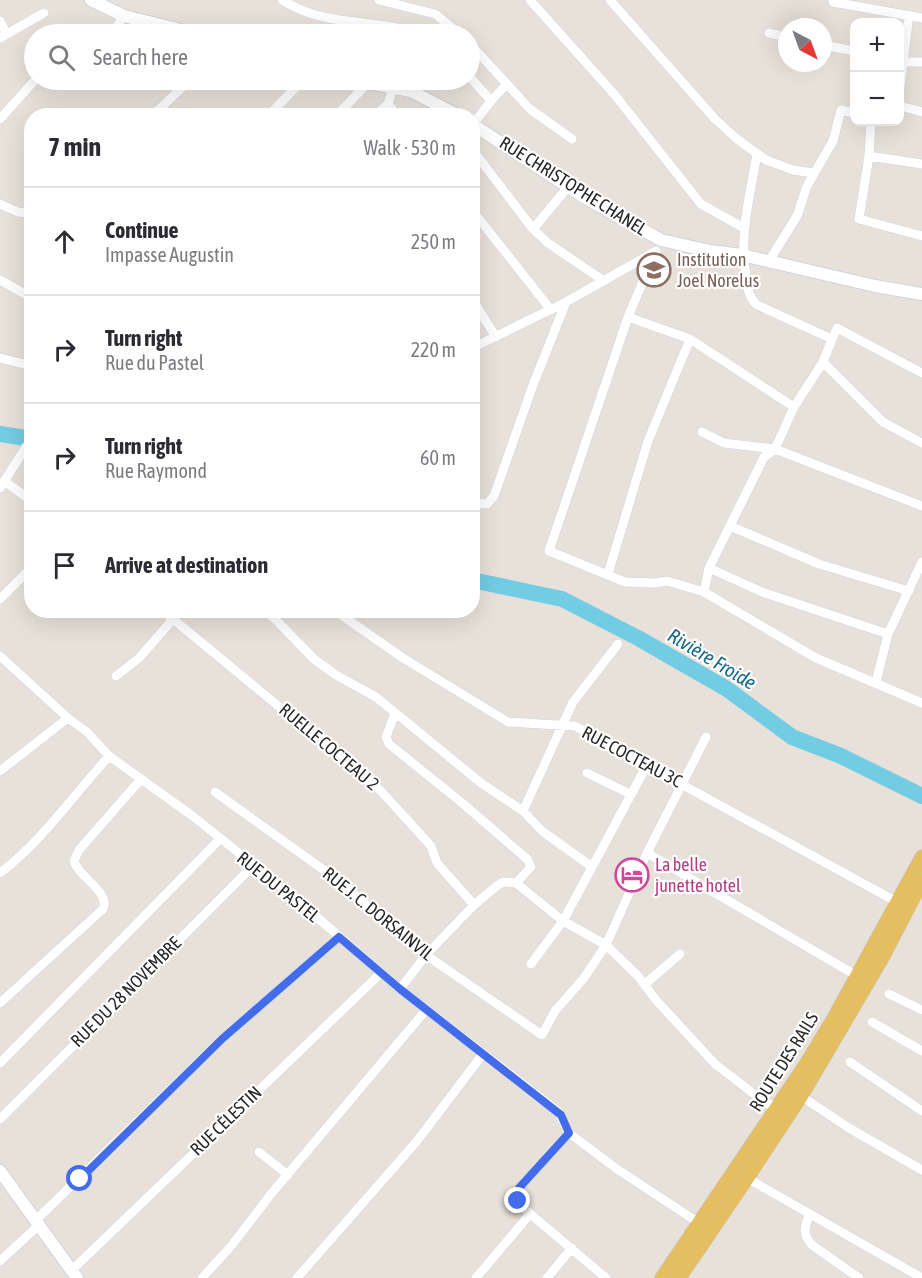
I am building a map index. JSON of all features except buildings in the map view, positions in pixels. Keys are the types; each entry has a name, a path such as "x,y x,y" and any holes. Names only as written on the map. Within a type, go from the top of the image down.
{"main road":[{"name":"ROUTE DES RAILS","path":"662,1278 778,1106 857,976 910,902 922,857"},
{"name":"ROUTE DES RAILS","path":"679,1278 801,1096 882,958 922,881"}],"street":[{"path":"91,0 124,16 156,24"},
{"path":"282,0 295,8 314,14 338,20 372,24"},
{"path":"379,0 435,14 448,24"},
{"path":"530,0 642,128 701,204 744,228"},
{"path":"610,0 715,119 766,160 793,170 813,172"},
{"path":"832,2 922,18"},
{"path":"0,21 3,35 44,13"},
{"path":"904,49 909,15"},
{"path":"119,24 124,16"},
{"path":"769,33 778,35"},
{"path":"832,47 850,50"},
{"path":"480,55 530,110 572,139"},
{"path":"904,62 922,62"},
{"path":"480,115 507,86"},
{"path":"480,88 491,101"},
{"path":"0,119 26,90"},
{"path":"160,108 179,90"},
{"path":"276,108 293,90"},
{"path":"344,108 361,90"},
{"path":"383,108 388,104 392,90"},
{"path":"406,90 444,108"},
{"path":"388,104 391,108"},
{"path":"904,106 922,112"},
{"path":"769,261 797,216 813,172 833,141 841,110 850,112"},
{"path":"871,126 869,156 859,219 922,236"},
{"name":"RUE CHRISTOPHE CHANEL","path":"480,129 568,187 638,229 658,246 742,255 875,286 922,294"},
{"path":"757,154 744,228 742,255 749,298 757,305 832,339"},
{"path":"869,156 922,164"},
{"path":"480,159 533,229 548,243 603,281"},
{"path":"533,229 568,187"},
{"path":"0,204 24,213"},
{"path":"480,220 550,310"},
{"path":"480,344 566,302 658,246"},
{"path":"658,246 628,317 549,551 625,582 667,581 704,592 816,658 922,703"},
{"path":"0,280 24,294"},
{"path":"480,504 486,504 494,496 533,385 566,302"},
{"path":"480,312 496,337"},
{"path":"628,317 690,339 794,407"},
{"path":"704,592 709,568 764,457 775,449 794,407 823,362 837,328 922,373"},
{"path":"608,574 648,441 690,339"},
{"path":"0,358 24,364"},
{"path":"823,362 883,422 922,443"},
{"path":"702,432 724,443 775,449 922,506"},
{"path":"24,450 2,484 24,496"},
{"path":"730,526 819,564 909,591"},
{"path":"876,682 888,634 922,562"},
{"path":"709,568 762,592 888,634"},
{"path":"0,599 24,575"},
{"path":"274,618 315,660 376,698 481,783 523,811 542,831 592,867"},
{"name":"RUE COCTEAU 3C","path":"346,618 403,658 508,722 575,726 910,902"},
{"path":"116,676 139,658 173,620"},
{"name":"RUELLE COCTEAU 2","path":"173,620 381,790 431,846 437,863 474,905"},
{"path":"523,811 573,702 618,644"},
{"path":"0,671 4,660"},
{"name":"RUE DU PASTEL","path":"4,660 68,718 87,732 109,756 141,778 296,899 400,989 558,1111 569,1133 617,1169 699,1223"},
{"path":"394,712 386,737 389,744 527,859 531,867 516,884"},
{"path":"0,771 68,718"},
{"path":"606,945 647,853 706,737"},
{"path":"0,873 12,864 43,831 109,756"},
{"path":"531,964 563,921 647,765"},
{"path":"587,773 630,794"},
{"path":"0,1003 105,905 105,897 79,871 74,861 79,850 141,778"},
{"name":"RUE J. C. DORSAINVIL","path":"215,792 335,878 426,955 542,1035 555,1011 584,978 606,945"},
{"path":"0,1063 220,839"},
{"path":"647,853 857,976"},
{"name":"RUE DU 28 NOVEMBRE","path":"0,1119 253,866"},
{"path":"400,989 426,955 474,905 503,882 516,884 563,921 606,945 645,984 656,1000 715,1064 767,1104 778,1106"},
{"path":"0,1262 222,1039 339,937"},
{"path":"645,984 680,954"},
{"name":"RUE CÉLESTIN","path":"75,1274 381,973"},
{"path":"889,993 922,1010"},
{"path":"202,1278 232,1245 426,1010"},
{"path":"872,1022 922,1051"},
{"path":"297,1278 417,1141 483,1054"},
{"path":"850,1062 922,1111"},
{"path":"801,1096 849,1128 922,1170"},
{"path":"569,1133 519,1188 518,1201 530,1214 572,1248 599,1276"},
{"path":"259,1152 288,1175"},
{"path":"0,1171 75,1274"},
{"path":"747,1178 922,1278"},
{"path":"476,1278 530,1214"},
{"path":"810,1214 804,1228 807,1239 854,1277"},
{"path":"547,1278 572,1248"}],"waterway":[{"name":"Rivière Froide","path":"0,434 24,438"},
{"name":"Rivière Froide","path":"480,582 562,599 638,638 727,689 792,737 841,756 922,796"}],"place":[{"name":"Institution Joel Norelus","path":"654,270"},
{"name":"La belle junette hotel","path":"632,875"}],"route":[{"path":"80,1179 222,1039 339,937 400,989 561,1115 569,1133 519,1188 518,1201"}]}
